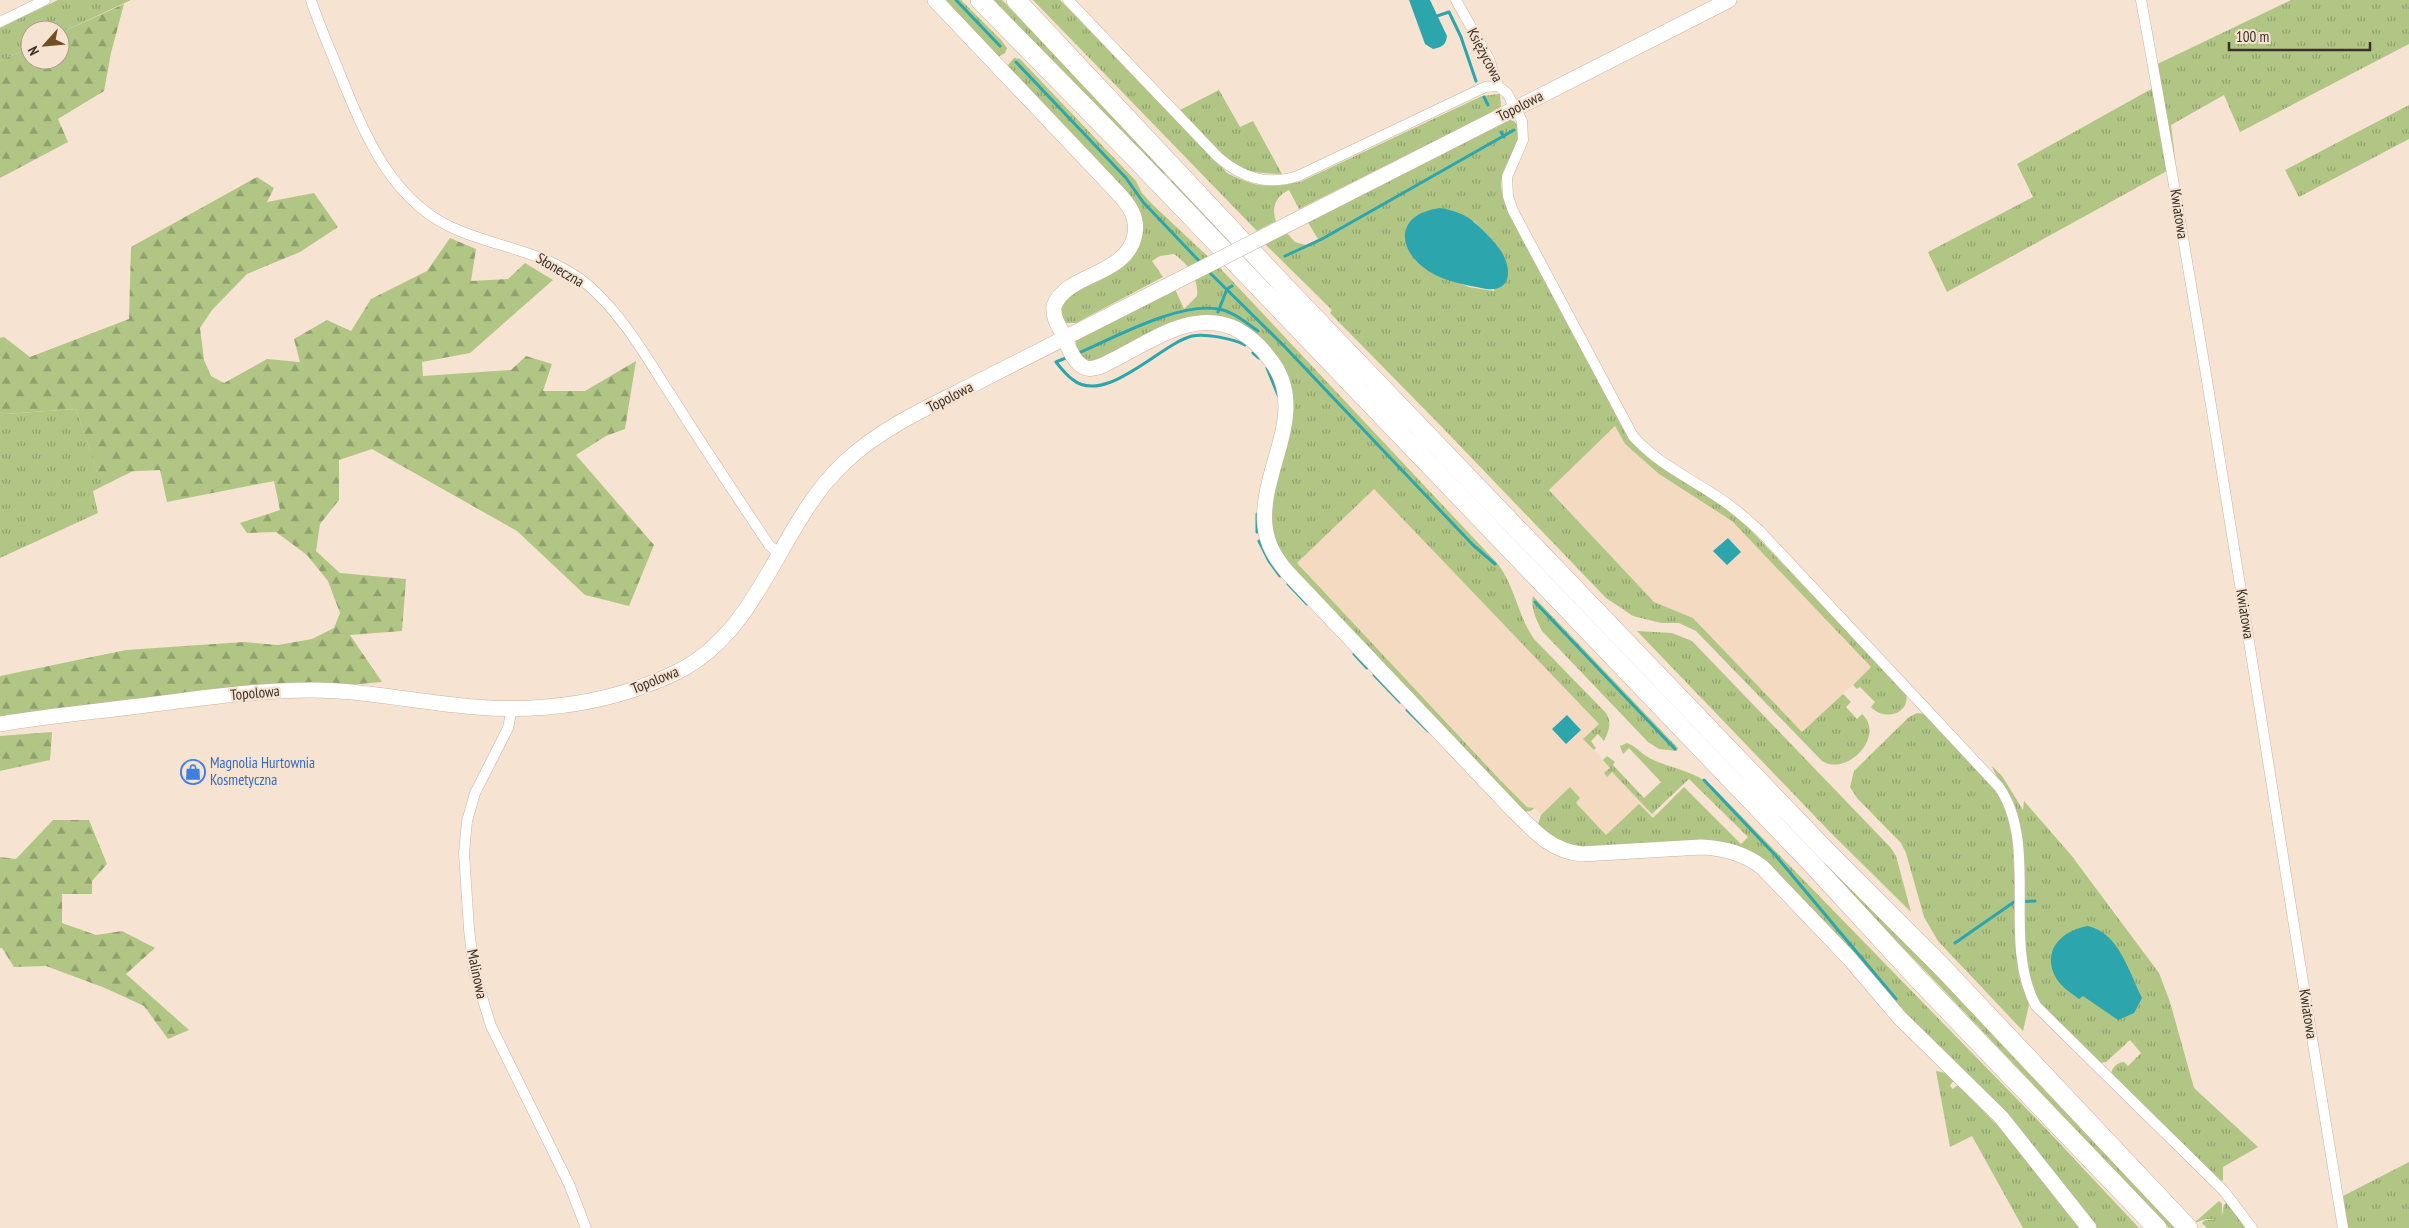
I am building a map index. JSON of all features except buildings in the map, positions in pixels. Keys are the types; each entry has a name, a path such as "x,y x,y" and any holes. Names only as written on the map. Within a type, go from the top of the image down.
{"highway":[{"path":"980,0 1148,172 1814,866 1919,980 2155,1225"},
{"path":"1016,0 1301,304 1828,853 1943,968 2188,1228"}],"street":[{"path":"0,22 45,0"},
{"name":"Słoneczna","path":"311,0 357,116 379,158 398,186 426,214 444,224 498,245 546,259 587,284 610,306 769,545 779,554"},
{"path":"935,0 1118,193 1133,214 1134,237 1123,257 1062,293 1055,302 1054,313 1077,361 1090,368 1107,363 1172,330 1196,322 1216,323 1231,327 1252,341 1273,363 1283,381 1287,400 1285,420 1266,503 1265,521 1271,549 1288,573 1540,838 1552,846 1582,854 1701,847 1718,848 1749,858 1762,867 1849,958 1900,1018 2001,1117 2090,1228"},
{"path":"1068,0 1218,157 1241,174 1261,180 1274,181 1298,176 1485,87 1498,86"},
{"name":"Księżycowa","path":"1456,0 1488,59 1498,86 1504,89 1522,121 1524,133 1507,177 1507,191 1510,203 1633,436 1647,452 1733,507 1759,530 1999,787 2010,805 2016,826 2021,952 2029,993 2036,1006 2049,1022 2216,1183 2252,1228"},
{"name":"Topolowa","path":"0,724 206,698 291,690 338,691 464,706 512,708 562,706 614,695 653,682 691,664 713,648 738,621 820,490 836,471 857,452 905,420 1729,0"},
{"name":"Kwiatowa","path":"2141,0 2166,126 2343,1228"},
{"name":"Malinowa","path":"512,708 508,728 474,793 466,821 464,843 474,971 491,1026 569,1184 586,1228"}],"shaded area":[{"path":"1615,426 1625,444 1659,474 1732,521 1871,667 1802,733 1693,618 1654,602 1549,489"},
{"path":"1374,489 1599,724 1583,739 1660,818 1636,842 1539,823 1541,815 1535,808 1527,807 1501,781 1297,563"}],"green space":[{"path":"58,0 131,0 70,28 70,20 20,20 20,52 0,61 0,28"},
{"path":"945,0 961,0 1001,40 1007,48 1005,53 998,57"},
{"path":"991,0 1002,0 2179,1228 2169,1228 1933,979 1168,184 1171,180 1165,174 1162,177"},
{"path":"1033,0 1060,0 1227,173 1255,184 1271,186 1300,182 1482,96 1500,94 1501,108 1299,209 1289,190 1285,192 1278,199 1274,207 1276,221 1257,231"},
{"path":"2291,0 2409,0 2409,44 2240,132 2224,95 2171,125 2176,166 1947,292 1928,252 2033,197 2017,164 2153,88 2149,68"},
{"path":"124,4 111,53 104,91 58,119 68,142 0,178 0,61 20,52 20,70 70,70 70,28"},
{"path":"1014,58 1020,59 1136,181 1142,193 1151,203 1220,268 1498,564 1509,582 1524,621 1534,639 1606,713 1609,723 1607,734 1604,741 1598,734 1591,741 1596,748 1594,750 1583,739 1599,724 1374,489 1297,563 1501,781 1527,807 1534,808 1531,811 1522,812 1287,566 1279,554 1270,512 1276,475 1291,423 1291,388 1284,369 1211,317 1096,362 1085,361 1076,349 1076,341 1084,333 1175,289 1184,309 1197,296 1196,283 1192,272 1174,254 1160,256 1152,261 1163,277 1076,323 1065,323 1062,311 1065,301 1082,287 1116,271 1124,264 1132,252 1142,229 1009,70 1008,65"},
{"path":"1219,90 1240,127 1253,121 1282,174 1250,171 1231,162 1216,149 1180,110"},
{"path":"2409,105 2409,139 2299,197 2285,170"},
{"path":"1509,118 1516,123 1518,137 1516,145 1501,180 1505,204 1622,423 1738,517 1906,693 1904,706 1900,711 1889,715 1882,714 1871,707 1875,702 1860,687 1857,689 1853,685 1871,667 1732,521 1659,474 1625,444 1615,426 1549,490 1654,602 1693,618 1802,732 1843,694 1851,702 1846,707 1857,719 1862,714 1868,723 1869,733 1866,743 1852,759 1842,764 1822,761 1696,631 1679,623 1661,623 1633,616 1606,598 1330,313 1332,310 1265,244 1286,232 1295,242 1306,245 1318,239 1307,221","holes":["1474,221 1502,253 1494,291 1469,287 1431,272"]},
{"path":"257,177 274,188 267,202 314,193 338,227 300,252 247,274 212,310 200,328 204,360 211,376 224,383 267,359 300,362 294,339 327,320 351,331 371,299 427,271 450,238 476,249 471,281 508,279 525,263 553,280 470,353 422,362 423,376 511,370 526,356 552,364 543,391 585,391 636,361 625,429 606,436 576,455 654,545 629,606 585,595 517,531 372,449 339,460 339,500 320,524 316,551 340,573 406,579 402,631 350,635 382,682 23,714 0,718 0,676 126,650 244,642 278,645 312,639 334,628 340,613 328,581 307,555 276,532 247,533 240,523 280,510 274,481 167,502 160,470 97,473 76,409 5,414 0,412 0,338 4,337 30,357 129,319 131,247"},
{"path":"76,409 97,472 133,471 93,491 98,513 0,558 0,412 5,414"},
{"path":"1533,596 1678,748 1677,751 1659,749 1648,742 1542,631 1533,609"},
{"path":"1637,631 1672,633 1692,641 1891,848 1896,856 1911,912 1830,832"},
{"path":"1917,713 1926,714 2002,798 2012,831 2020,980 2029,1005 2023,1031 1938,941 1924,917 1906,853 1901,843 1857,798 1850,787 1854,771 1909,717"},
{"path":"52,732 50,760 0,771 0,736"},
{"path":"1627,743 1646,756 1662,764 1688,772 1713,787 2049,1132 2139,1228 2095,1228 1989,1099 1943,1051 1918,1029 1753,857 1640,848 1567,847 1537,827 1541,815 1570,787 1580,798 1576,803 1606,835 1639,804 1653,818 1684,787 1741,844 1748,837 1689,779 1652,814 1612,772 1607,777 1604,773 1610,768 1603,760 1607,756 1615,762 1613,765 1644,798 1661,782 1629,748 1623,754 1620,746"},
{"path":"1992,766 2002,776 2023,810 2024,801 2071,855 2159,973 2170,1002 2194,1088 2258,1147 2223,1167 2223,1180 2220,1182 2160,1124 2155,1116 2111,1077 2116,1065 2124,1062 2128,1066 2141,1053 2130,1040 2106,1062 2099,1063 2034,996 2027,975 2020,828 2013,801"},
{"path":"53,820 89,820 107,864 92,881 92,894 62,894 62,923 96,935 122,931 155,948 126,974 189,1030 168,1039 144,1006 105,988 46,966 14,967 2,948 0,948 0,857 16,859"},
{"path":"1936,1071 1946,1073 1953,1081 1950,1086 1953,1089 1958,1085 1994,1122 2005,1127 2080,1228 2023,1228 1972,1136 1950,1147"},
{"path":"2409,1162 2409,1228 2348,1228 2343,1196"},
{"path":"2219,1201 2222,1204 2222,1216 2224,1205 2227,1202 2247,1228 2207,1228 2202,1223 2205,1220 2217,1220 2206,1219 2194,1223"}],"water":[{"path":"1409,0 1430,0 1447,36 1446,42 1443,45 1433,49 1425,44"},
{"path":"1440,208 1454,211 1467,217 1482,229 1501,251 1508,274 1504,285 1491,289 1468,286 1449,280 1430,272 1410,254 1405,234 1408,225 1415,217"},
{"path":"1728,538 1741,552 1727,565 1713,551"},
{"path":"1567,715 1581,730 1566,744 1552,729"},
{"path":"2088,926 2099,930 2115,945 2122,955 2142,998 2134,1013 2118,1020 2083,996 2079,999 2070,993 2058,981 2053,971 2051,962 2055,945 2069,933"}],"waterway":[{"path":"956,0 1000,46"},
{"path":"1437,16 1449,12 1461,37 1476,81"},
{"path":"1016,62 1126,178 1143,202 1201,263"},
{"path":"1484,97 1488,105"},
{"path":"1285,256 1322,239 1514,130"},
{"path":"1501,132 1504,137"},
{"path":"1207,270 1284,346 1473,545 1495,564"},
{"path":"1218,312 1227,289 1232,286"},
{"path":"1076,354 1146,323 1184,311 1202,308 1229,312 1258,331"},
{"path":"1068,357 1056,362 1072,379 1085,386 1100,385 1116,380 1179,341 1192,336 1219,337 1245,345"},
{"path":"1253,353 1259,358"},
{"path":"1267,368 1278,395"},
{"path":"1257,514 1257,532"},
{"path":"1259,541 1269,561 1280,576"},
{"path":"1288,584 1307,604"},
{"path":"1535,602 1675,749"},
{"path":"1354,654 1367,668"},
{"path":"1374,675 1400,702"},
{"path":"1407,710 1428,731"},
{"path":"1704,780 1776,856 1896,999"},
{"path":"1955,943 2014,902 2035,901"}],"place":[{"name":"Magnolia Hurtownia Kosmetyczna","path":"193,772"}]}
